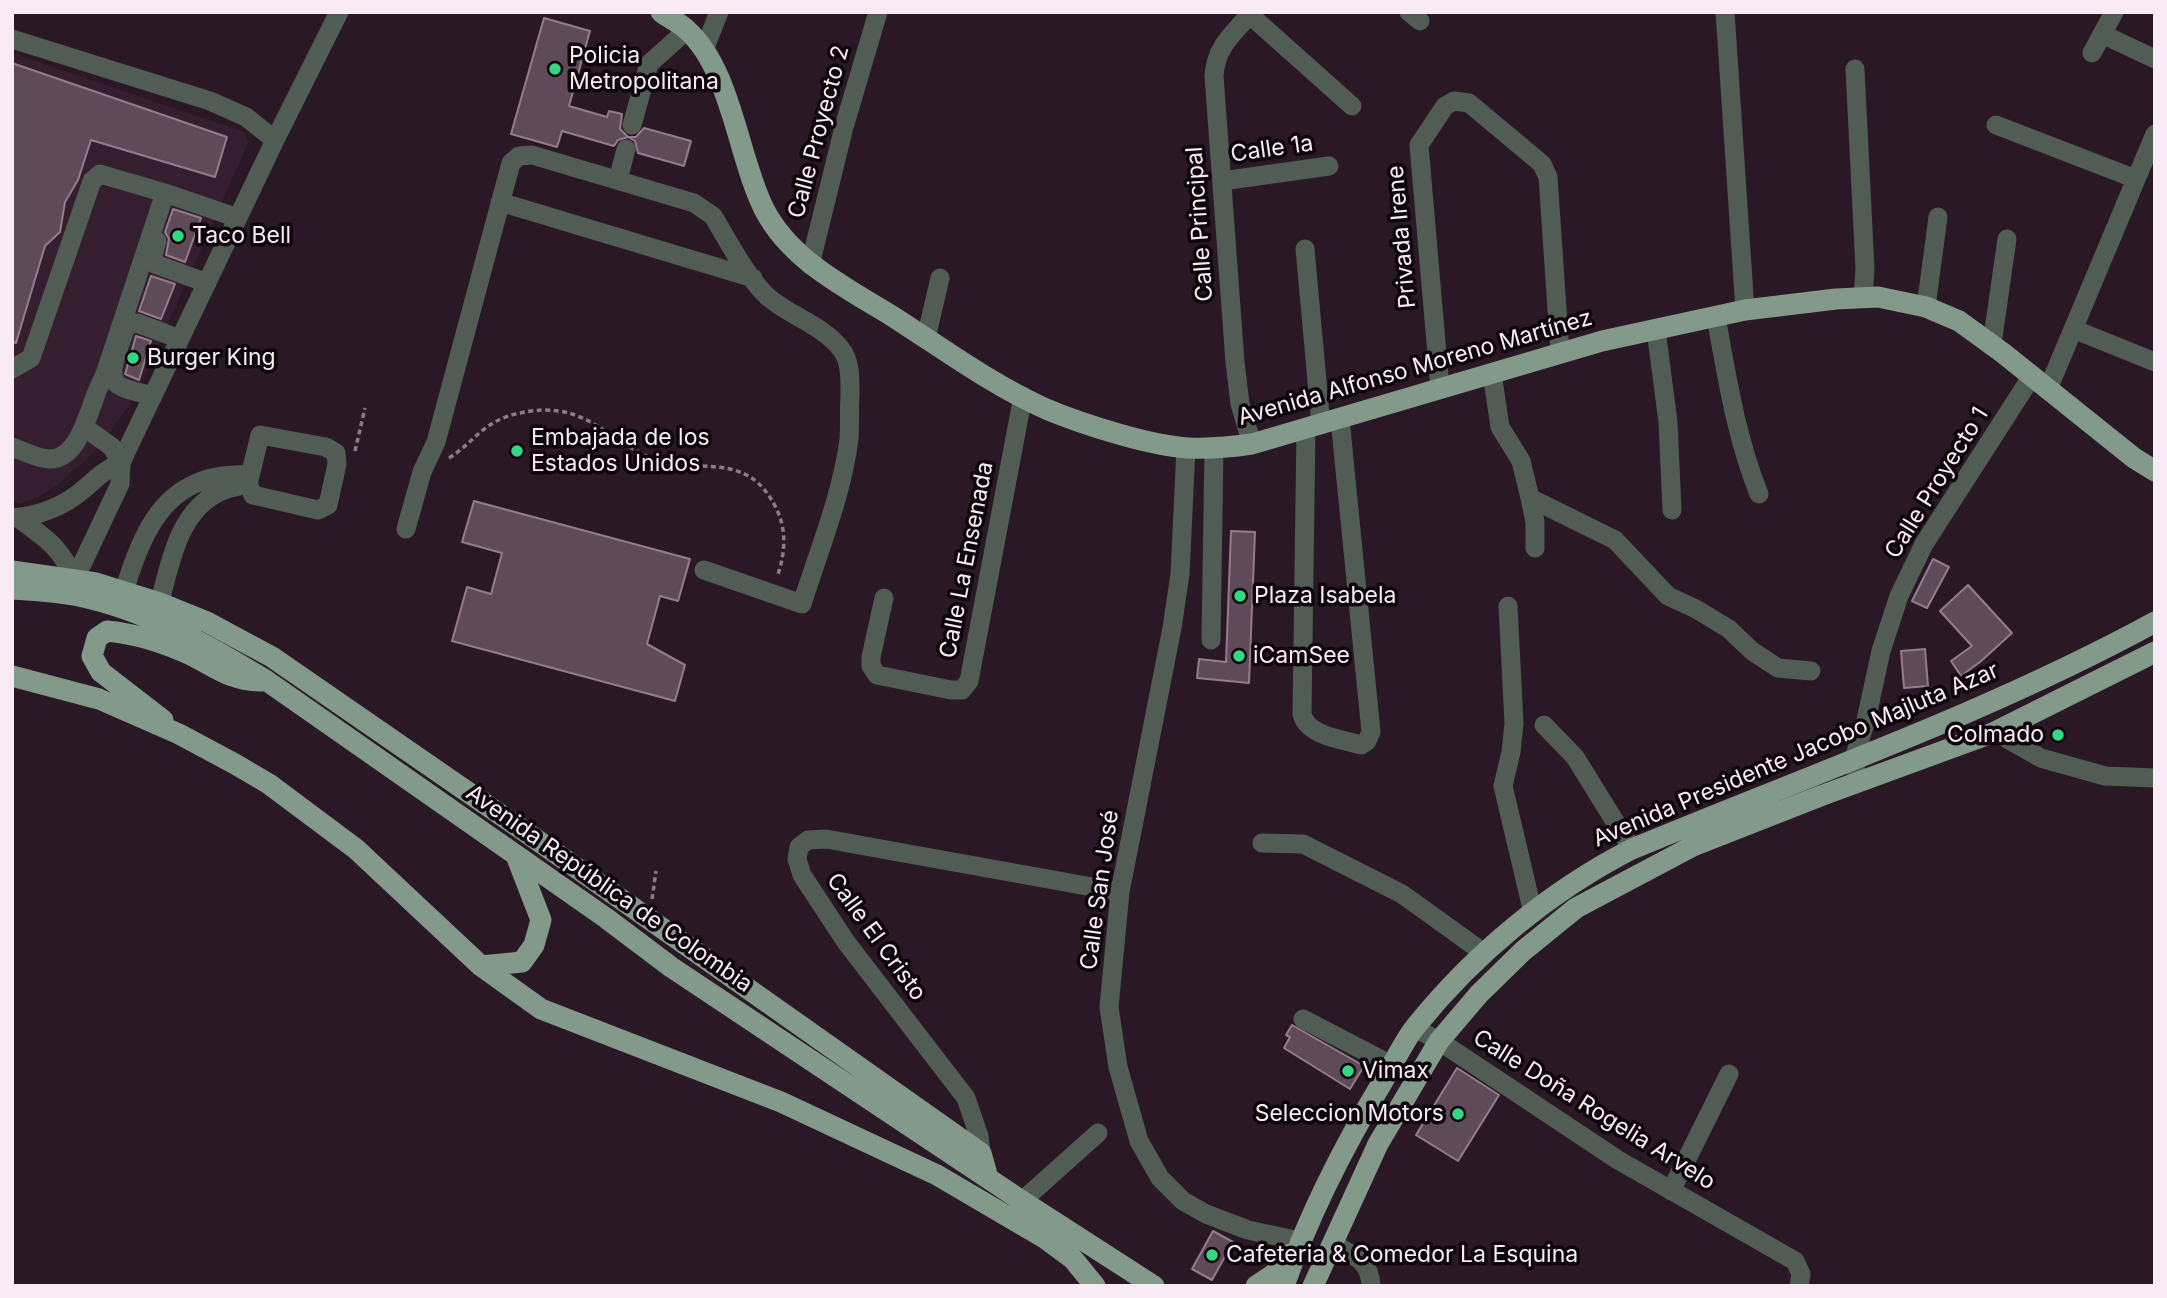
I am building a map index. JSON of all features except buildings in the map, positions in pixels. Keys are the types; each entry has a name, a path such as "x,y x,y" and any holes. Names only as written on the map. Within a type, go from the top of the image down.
{"main road":[{"name":"Avenida Alfonso Moreno Martínez","path":"661,12 687,30 704,50 717,74 764,209 781,234 810,265 1023,396 1046,408 1099,428 1186,448 1252,444 1560,353 1656,330 1745,310 1878,297 1926,307 1959,321 1992,344 2134,458 2155,471"},
{"path":"12,571 75,579 121,600"},
{"name":"Avenida República de Colombia","path":"12,589 121,600 157,612 267,681 606,918 671,967 1154,1286"},
{"path":"157,612 207,622 272,657 981,1153 988,1178"},
{"name":"Avenida Presidente Jacobo Majluta Azar","path":"1313,1286 1378,1144 1440,1041 1479,994 1523,951 1576,908 1693,846 1856,771 2155,622"},
{"path":"179,734 141,701 101,672 92,656 97,638 107,631 137,634 191,655 229,676 247,682 267,681"},
{"name":"Avenida Presidente Jacobo Majluta Azar","path":"1284,1286 1300,1241 1367,1108 1415,1028 1484,953 1533,913 1606,862 1632,849 1856,771 1995,732 2155,652"},
{"path":"12,676 99,699 179,734 269,784 356,849 481,965 541,1009 781,1102 937,1175 1046,1239 1073,1259 1095,1286"},
{"path":"481,965 522,962 534,945 541,920 517,858"},
{"path":"1256,1286 1274,1274 1300,1241"}],"street":[{"path":"75,579 120,484 121,463 339,12"},
{"path":"704,50 719,12"},
{"name":"Calle Proyecto 2","path":"810,265 844,127 878,12"},
{"path":"1725,12 1745,310"},
{"path":"2092,53 2114,12"},
{"path":"1251,13 1352,106"},
{"name":"Calle Principal","path":"1251,13 1219,49 1214,76 1237,376 1240,404 1252,444"},
{"path":"632,125 649,64 687,30"},
{"path":"2102,33 2155,59"},
{"path":"12,39 210,101 246,117 275,140"},
{"path":"1855,69 1865,269 1863,298"},
{"name":"Privada Irene","path":"1440,389 1419,145 1445,106 1454,101 1469,103 1542,164 1548,177 1560,353"},
{"path":"1996,125 2136,178"},
{"name":"Calle Proyecto 1","path":"1856,771 1881,651 1899,596 1924,544 2040,383 2073,329 2155,134"},
{"path":"618,180 626,149"},
{"path":"406,529 422,472 436,442 511,163 519,156 531,155 694,203 713,216 753,278 768,296 829,337 842,349 849,368 849,437 839,487 802,604 704,570"},
{"name":"Calle 1a","path":"1222,181 1329,166"},
{"path":"12,369 31,358 92,181 100,174 166,193 237,220"},
{"path":"12,447 48,459 61,457 75,443 104,377 166,193"},
{"path":"207,283 155,264 153,255 168,208 175,201 237,220"},
{"path":"500,202 753,278"},
{"path":"1926,307 1938,217"},
{"path":"1992,344 2007,240"},
{"path":"1305,249 1322,424 1371,732 1361,745 1311,729 1304,722 1303,714 1322,424"},
{"path":"926,338 940,278"},
{"path":"1716,317 1732,410 1745,459 1759,494"},
{"path":"153,396 121,387 114,382 111,374 125,329 131,324 137,324 180,339"},
{"path":"2073,329 2155,362"},
{"path":"1656,330 1668,422 1672,510"},
{"path":"1492,373 1500,427 1521,461 1535,522 1535,548"},
{"name":"Calle La Ensenada","path":"884,598 871,657 871,666 877,675 962,690 969,681 1023,396"},
{"path":"84,427 112,447 121,463"},
{"path":"260,435 326,447 336,453 337,464 330,502 326,508 318,510 257,498 250,493 249,479 260,435"},
{"name":"Calle San José","path":"1186,448 1178,588 1120,892 1109,1007 1118,1067 1139,1141 1160,1178 1183,1201 1206,1214 1248,1230 1300,1241"},
{"path":"1211,639 1214,448"},
{"path":"15,518 38,516 60,506 83,490 105,469 121,463"},
{"path":"121,600 142,540 159,514 178,494 190,486 216,477 249,479"},
{"path":"157,612 181,531 192,514 207,499 249,479"},
{"path":"1530,498 1615,540 1668,596 1696,609 1728,629 1752,651 1778,668 1811,671"},
{"path":"15,518 53,543 75,579"},
{"path":"1508,606 1514,723 1503,786 1533,913"},
{"path":"1544,725 1575,757 1632,849"},
{"path":"1995,732 2041,758 2105,776 2155,778"},
{"name":"Calle El Cristo","path":"981,1153 979,1136 966,1098 839,931 802,875 797,859 799,847 808,840 826,839 1120,892"},
{"path":"1262,843 1303,844 1402,894 1484,953"},
{"path":"1303,1019 1392,1066"},
{"name":"Calle Doña Rogelia Arvelo","path":"1415,1028 1440,1041 1618,1160 1795,1261 1801,1274 1799,1286"},
{"path":"1671,1191 1729,1074"},
{"path":"1022,1201 1098,1133"},
{"path":"1333,1244 1363,1262 1370,1273 1371,1286"}],"path":[{"path":"337,464 351,463 365,408"},
{"path":"422,472 457,453 495,422 516,414 542,410 566,412 589,419 631,449 650,458 676,464 727,468 752,477 770,495 782,520 785,544 771,593"}],"shaded area":[{"path":"12,53 244,132 248,143 142,382 123,414 98,448 60,483 38,497 19,504 12,501"}],"place":[{"name":"Policia Metropolitana","path":"555,69"},
{"name":"Taco Bell","path":"178,236"},
{"name":"Burger King","path":"133,358"},
{"name":"Embajada de los Estados Unidos","path":"517,451"},
{"name":"Plaza Isabela","path":"1240,596"},
{"name":"iCamSee","path":"1239,656"},
{"name":"Colmado","path":"2058,735"},
{"name":"Vimax","path":"1348,1071"},
{"name":"Seleccion Motors","path":"1458,1114"},
{"name":"Cafeteria & Comedor La Esquina","path":"1212,1255"}]}
